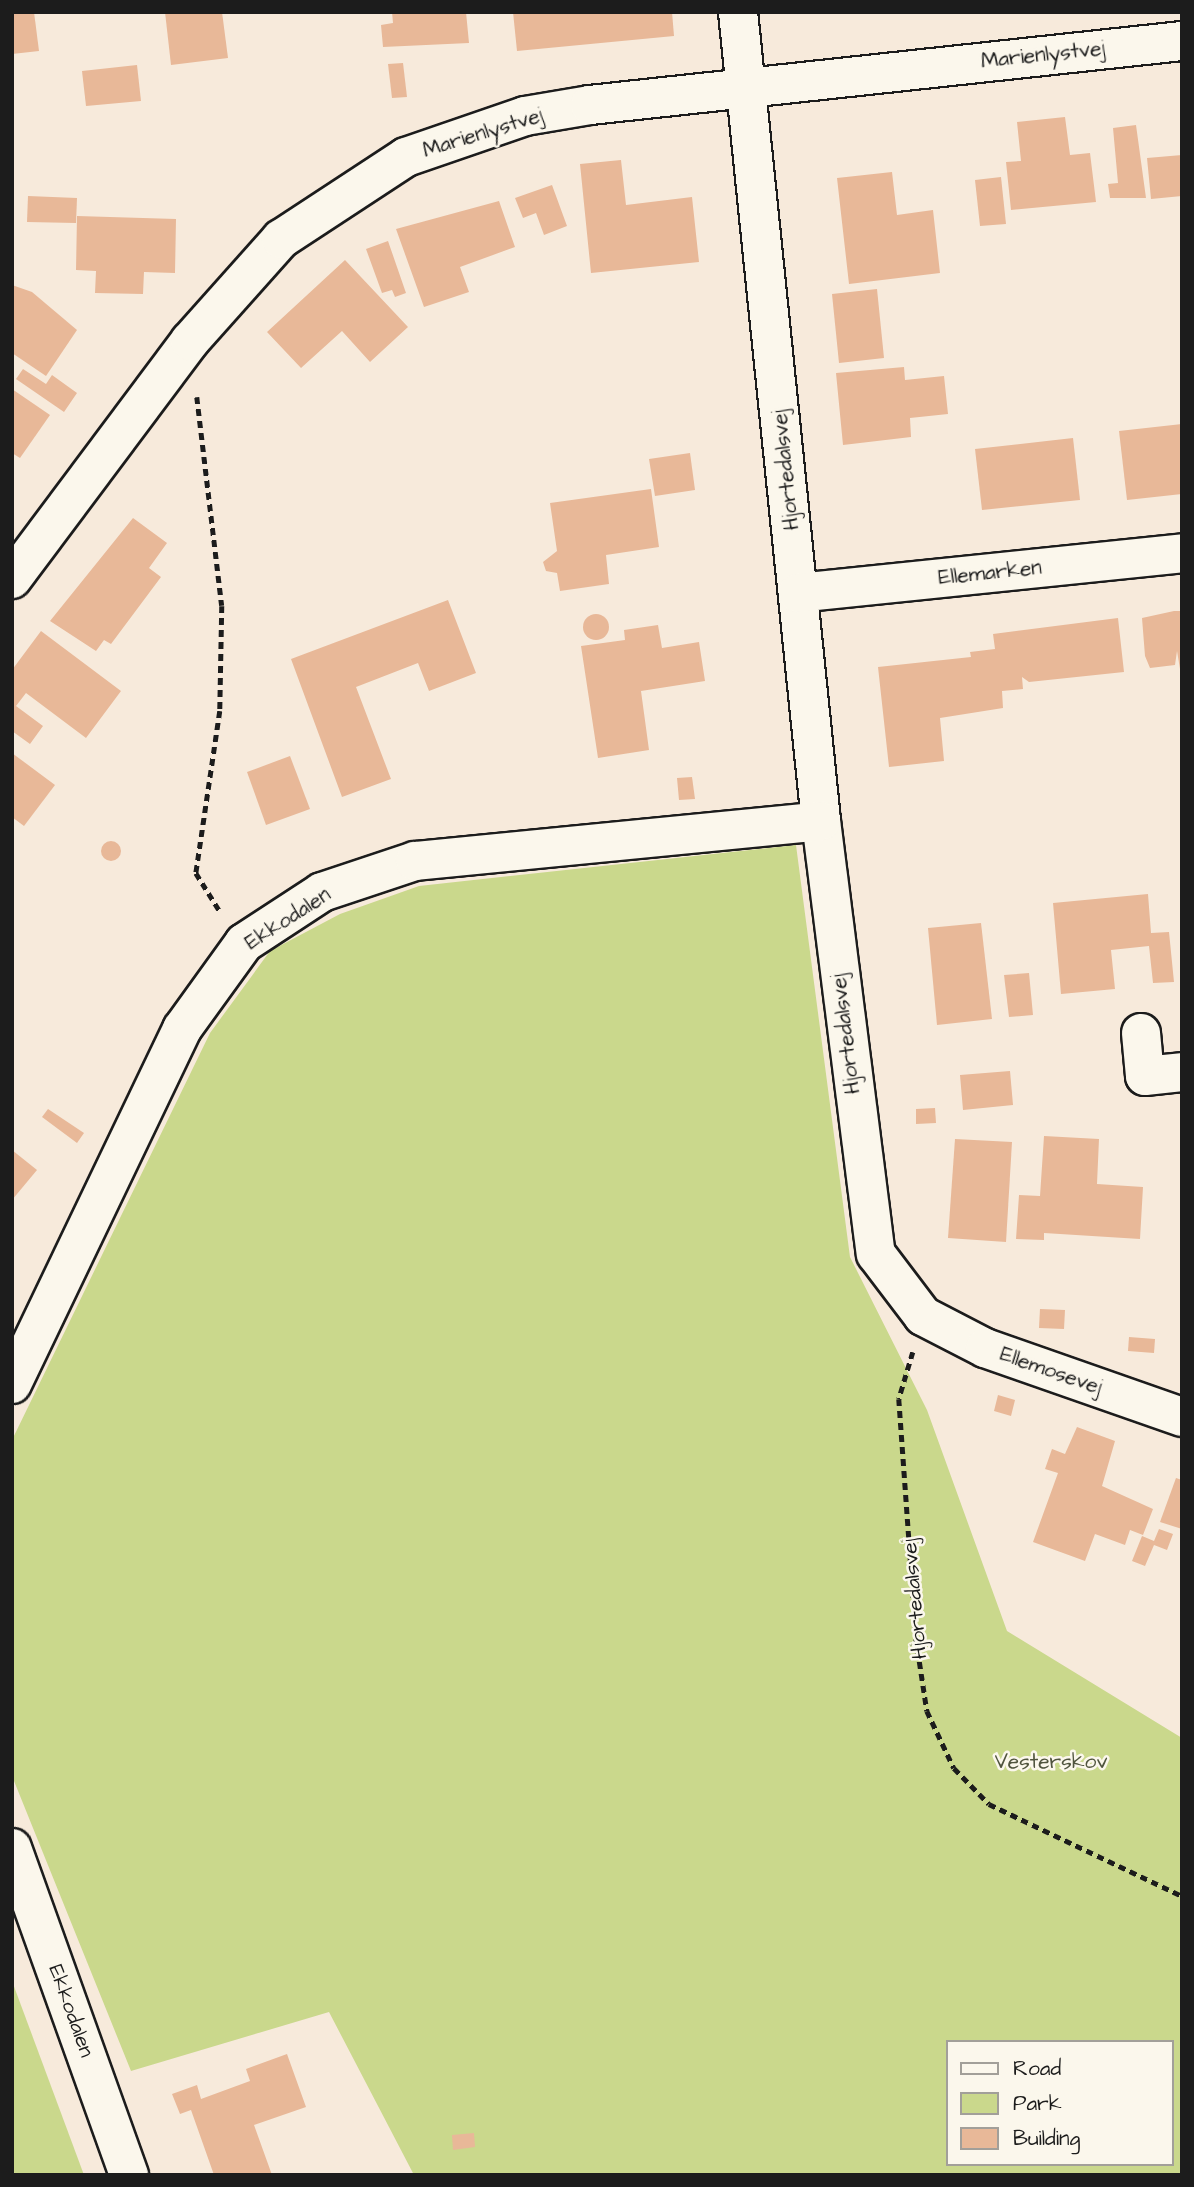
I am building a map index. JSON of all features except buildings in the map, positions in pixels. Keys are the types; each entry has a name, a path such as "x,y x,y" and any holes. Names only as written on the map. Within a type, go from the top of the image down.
{"street":[{"name":"Hjortedalsvej","path":"738,12 821,821 868,1224 893,1284 923,1317"},
{"name":"Marienlystvej","path":"12,579 190,341 281,239 407,157 525,116 747,87 1182,41"},
{"name":"Ellemarken","path":"799,593 1182,553"},
{"name":"Ekkodalen","path":"12,1384 182,1029 244,943 322,892 415,861 821,821"},
{"path":"1140,1033 1145,1076 1182,1072"},
{"name":"Ellemosevej","path":"923,1317 985,1348 1182,1418"},
{"name":"Ekkodalen","path":"12,1848 129,2175"}],"path":[{"path":"190,341 222,606 220,711 197,873 244,943"},
{"name":"Hjortedalsvej","path":"923,1317 899,1399 927,1711 954,1768 989,1804 1182,1896"}],"green space":[{"name":"Vesterskov","path":"796,845 850,1257 927,1410 1007,1631 1182,1738 1182,2175 414,2175 329,2012 131,2071 12,1776 12,1440 210,1033 270,951 340,914 419,886"},
{"path":"12,1981 84,2175 12,2175"}]}
